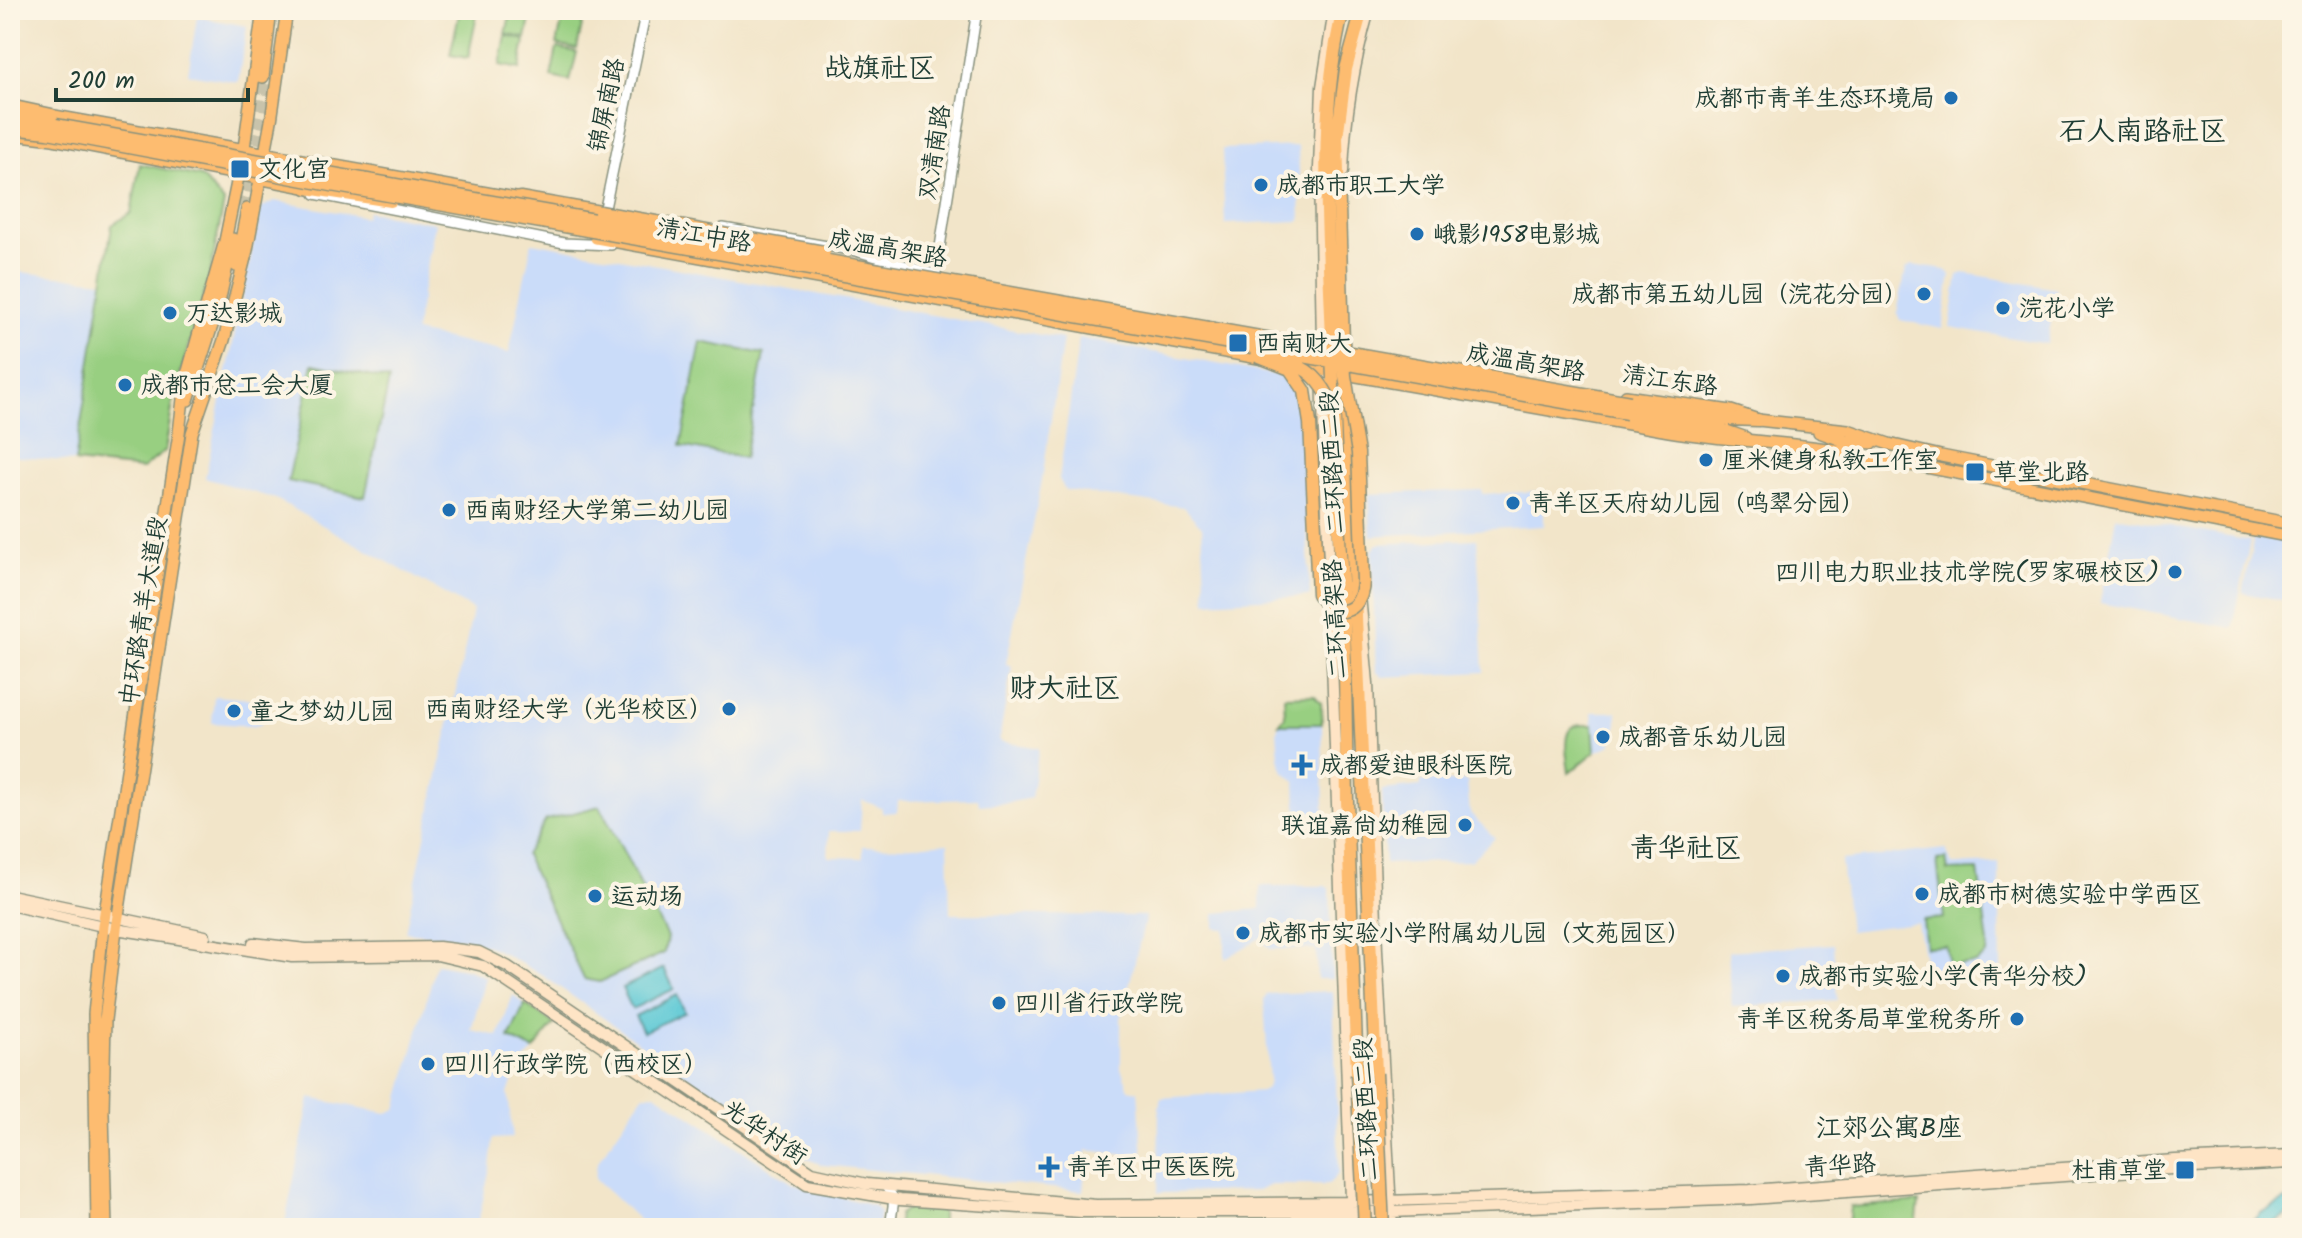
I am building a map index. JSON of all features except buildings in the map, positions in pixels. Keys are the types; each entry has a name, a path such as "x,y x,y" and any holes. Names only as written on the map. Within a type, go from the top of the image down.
{"highway":[{"name":"二环高架路","path":"1343,10 1334,57 1328,121 1327,212 1337,508 1344,610 1351,927 1365,1228"},
{"name":"二环高架路","path":"1362,10 1346,69 1337,138 1383,1228"},
{"name":"成温高架路","path":"11,111 125,136 905,273 1628,407 1745,438"},
{"name":"成温高架路","path":"10,131 48,132 642,243 1628,407 1758,420"},
{"path":"307,188 558,233 642,243"},
{"path":"520,198 603,210 810,249 905,273"},
{"path":"1052,311 1088,325 1295,363 1319,380 1333,406"},
{"path":"1257,356 1290,369 1305,391 1310,423 1318,594 1324,605 1336,612 1354,607 1363,590 1358,453 1346,375"}],"main road":[{"name":"中环路青羊大道段","path":"97,1228 94,1014 111,922 185,433 185,382 214,288 244,148 263,10"},
{"path":"271,10 267,77 280,10"},
{"name":"中环路青羊大道段","path":"185,433 211,382 234,304 265,153 287,10"},
{"name":"二环路西二段","path":"1334,10 1322,87 1319,168 1321,346 1352,1228"},
{"name":"二环路西二段","path":"1369,10 1346,120 1342,202 1346,375 1357,572 1368,683 1377,951 1392,1228"},
{"name":"清江中路","path":"11,111 244,148 520,198 604,217 1347,350"},
{"path":"11,111 53,139"},
{"path":"10,131 53,139"},
{"name":"清江中路","path":"53,139 307,188 359,194 642,243 1346,375"},
{"path":"185,433 200,395 235,275 242,208"},
{"name":"清江东路","path":"1347,350 1731,411 1758,420 1848,430 1889,444 2292,524"},
{"name":"清江东路","path":"1346,375 1716,439 1745,438 1839,450 1877,461 1921,466 2292,537"},
{"path":"10,895 111,922"},
{"path":"10,905 111,922"},
{"name":"中环路青羊大道段","path":"106,1228 104,1032 111,922"},
{"name":"光华村街","path":"111,922 306,949 439,947 479,952 507,966 812,1172 885,1185 1096,1205 1351,1208"},
{"name":"光华村街","path":"111,922 292,957 437,955 483,966 807,1184 894,1199 1081,1212 1391,1207"},
{"name":"青华路","path":"1391,1207 1750,1190 2175,1160 2292,1155"},
{"name":"青华路","path":"1391,1207 1751,1199 2133,1171 2292,1163"}],"street":[{"name":"锦屏南路","path":"603,210 646,10"},
{"name":"双清南路","path":"938,300 934,274 977,10"},
{"path":"274,181 335,200 564,243 642,243"},
{"name":"清江中路","path":"603,210 856,251 934,274"},
{"path":"885,1185 894,1199 890,1228"}],"shaded area":[{"path":"197,17 247,26 238,82 188,74"},
{"name":"成都市职工大学","path":"1298,146 1301,221 1225,224 1222,149"},
{"name":"西南财经大学（光华校区）","path":"274,201 366,217 367,211 435,223 415,332 509,353 532,242 1063,339 1042,480 1006,664 1012,666 999,741 1039,748 1031,798 979,805 978,799 898,801 897,812 882,813 882,808 862,800 860,831 829,831 828,857 863,858 863,846 948,843 950,914 1146,916 1121,1019 1121,1068 1129,1089 1138,1091 1143,1157 1087,1150 1083,1191 823,1165 802,1157 542,975 493,948 465,939 405,932 473,610 276,499 205,478 261,208"},
{"name":"成都市第五幼儿园（浣花分园）","path":"1912,265 1945,270 1951,275 1942,329 1900,320 1897,313 1906,269"},
{"path":"10,271 103,281 75,462 10,456"},
{"name":"浣花小学","path":"1964,273 2057,289 2047,344 1950,327 1958,275"},
{"path":"1079,338 1286,377 1296,390 1302,419 1310,596 1206,602 1202,527 1183,507 1065,490 1059,479"},
{"path":"1482,490 1482,494 1544,491 1544,526 1371,536 1369,494"},
{"name":"四川电力职业技术学院(罗家碾校区)","path":"2116,516 2250,541 2233,628 2100,603"},
{"path":"2254,536 2292,543 2292,602 2243,593"},
{"path":"1477,539 1484,672 1382,677 1376,671 1372,551 1378,544"},
{"name":"童之梦幼儿园","path":"214,696 250,699 262,723 255,726 212,723"},
{"name":"成都音乐幼儿园","path":"1592,712 1617,712 1617,728 1611,730 1612,745 1595,752"},
{"name":"成都爱迪眼科医院","path":"1279,724 1322,724 1324,813 1297,814 1296,781 1284,772 1279,758"},
{"path":"1421,781 1467,781 1470,813 1495,838 1470,861 1385,864 1382,790 1421,786"},
{"name":"成都市树德实验中学西区","path":"1946,849 1952,865 1999,863 2001,969 1927,974 1917,923 1849,931 1841,860"},
{"path":"1260,886 1325,886 1330,889 1332,979 1317,979 1316,949 1270,949 1260,938 1225,959 1225,929 1215,928 1215,913 1260,909"},
{"name":"成都市实验小学(青华分校)","path":"1833,944 1837,1000 1732,1007 1728,951"},
{"name":"四川行政学院（西校区）","path":"436,964 465,969 486,977 471,1030 498,1036 513,995 525,1004 509,1038 534,1050 516,1071 508,1094 513,1138 493,1139 477,1228 284,1228 310,1098 387,1113 397,1109"},
{"path":"1333,991 1339,1173 1328,1185 1271,1185 1258,1191 1158,1193 1161,1098 1262,1091 1267,1088 1264,1000 1267,994"},
{"path":"655,1093 792,1183 874,1206 880,1212 878,1228 648,1228 595,1179 597,1163 643,1095"}],"green space":[{"path":"460,10 478,10 468,58 450,55"},
{"path":"511,10 532,10 526,38 506,34"},
{"path":"563,16 583,20 577,49 557,45"},
{"path":"506,36 525,40 520,69 500,65"},
{"path":"557,48 577,52 570,81 551,77"},
{"path":"140,164 201,177 224,202 210,274 174,396 165,451 142,469 75,462 112,225 131,213"},
{"path":"701,342 764,354 744,458 681,446"},
{"path":"313,364 389,380 365,497 288,481"},
{"path":"1314,695 1321,703 1322,724 1279,724 1285,716 1284,696"},
{"path":"1577,725 1593,725 1595,752 1569,773 1566,748 1569,730"},
{"name":"运动场","path":"600,806 667,937 664,953 600,982 584,979 525,855 546,820"},
{"path":"1946,859 1948,871 1978,870 1988,944 1987,954 1976,963 1949,966 1946,946 1926,947 1923,920 1944,918 1937,860"},
{"path":"525,1004 554,1024 534,1050 509,1038"},
{"path":"1919,1202 1916,1228 1848,1228 1850,1207"},
{"path":"910,1207 942,1210 942,1228 897,1228 899,1214"}],"water":[{"path":"664,968 674,989 632,1009 622,988"},
{"path":"677,995 685,1012 643,1032 635,1016"},
{"path":"2292,1197 2292,1212 2267,1228 2247,1228 2261,1213"}],"tunnel":[{"path":"238,207 263,77"},
{"path":"247,209 271,78"}],"place":[{"name":"成都市青羊生态环境局","path":"1951,98"},
{"name":"文化宫","path":"240,169"},
{"name":"成都市职工大学","path":"1261,185"},
{"name":"峨影1958电影城","path":"1417,234"},
{"name":"成都市第五幼儿园（浣花分园）","path":"1924,294"},
{"name":"浣花小学","path":"2003,308"},
{"name":"万达影城","path":"170,313"},
{"name":"西南财大","path":"1238,343"},
{"name":"成都市总工会大厦","path":"125,385"},
{"name":"厘米健身私教工作室","path":"1706,460"},
{"name":"草堂北路","path":"1975,472"},
{"name":"青羊区天府幼儿园（鸣翠分园）","path":"1513,503"},
{"name":"西南财经大学第二幼儿园","path":"449,510"},
{"name":"四川电力职业技术学院(罗家碾校区)","path":"2175,572"},
{"name":"西南财经大学（光华校区）","path":"729,709"},
{"name":"童之梦幼儿园","path":"234,711"},
{"name":"成都音乐幼儿园","path":"1603,737"},
{"name":"成都爱迪眼科医院","path":"1302,765"},
{"name":"联谊嘉尚幼稚园","path":"1465,825"},
{"name":"成都市树德实验中学西区","path":"1922,894"},
{"name":"运动场","path":"595,896"},
{"name":"成都市实验小学附属幼儿园（文苑园区）","path":"1243,933"},
{"name":"成都市实验小学(青华分校)","path":"1783,976"},
{"name":"四川省行政学院","path":"999,1003"},
{"name":"青羊区税务局草堂税务所","path":"2017,1019"},
{"name":"四川行政学院（西校区）","path":"428,1064"},
{"name":"青羊区中医医院","path":"1049,1167"},
{"name":"杜甫草堂","path":"2185,1170"}],"district":[{"name":"战旗社区","path":"880,67"},
{"name":"石人南路社区","path":"2143,130"},
{"name":"财大社区","path":"1065,687"},
{"name":"青华社区","path":"1686,847"},
{"name":"江郊公寓B座","path":"1889,1127"}]}
